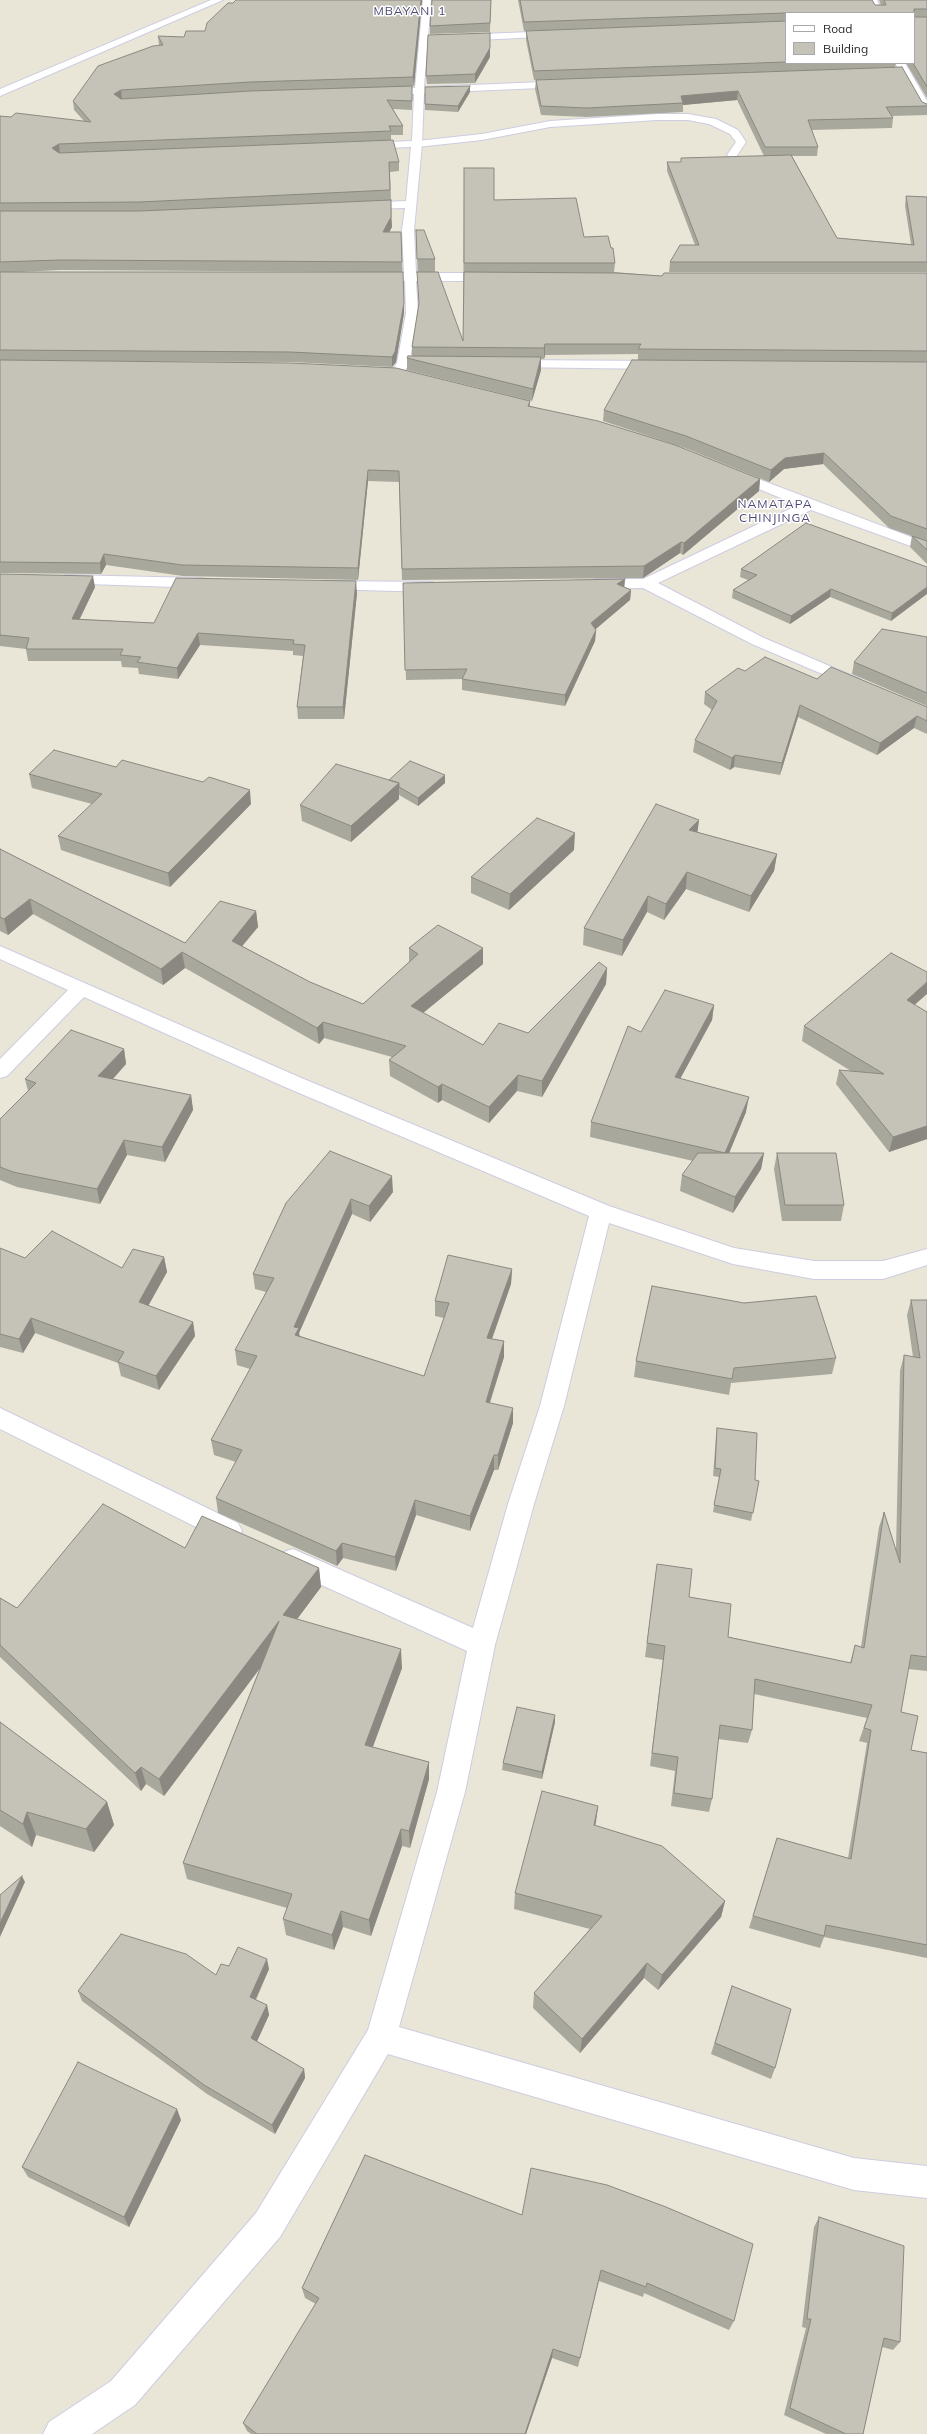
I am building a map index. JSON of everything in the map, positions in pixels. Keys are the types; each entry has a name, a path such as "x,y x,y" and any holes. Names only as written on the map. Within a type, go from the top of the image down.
{"street":[{"path":"2,91 218,0"},
{"path":"400,368 412,312 412,277 408,230 417,144 419,90 428,39 427,0"},
{"path":"873,0 878,12"},
{"path":"448,38 565,34"},
{"path":"900,68 912,84 927,110"},
{"path":"373,92 574,83"},
{"path":"912,84 927,84"},
{"path":"349,146 417,144 482,137 550,124 657,117 688,117 712,121 734,132 740,142 732,156"},
{"path":"347,206 410,204"},
{"path":"364,277 507,278"},
{"path":"382,372 400,368 447,364"},
{"path":"499,364 673,365"},
{"path":"400,368 410,377"},
{"path":"716,466 810,505 927,548"},
{"path":"578,585 646,583 810,505"},
{"path":"53,580 215,583"},
{"path":"646,583 758,642 868,689"},
{"path":"312,585 446,587"},
{"path":"0,952 292,1082 601,1212 733,1256 814,1270 882,1270 927,1257"},
{"path":"0,1071 81,988"},
{"path":"61,2434 123,2392 268,2224 381,2037 451,1792 482,1645 521,1504 552,1406 601,1212"},
{"path":"0,1418 262,1546 482,1645"},
{"path":"381,2037 854,2174 927,2182"}],"building":[{"path":"236,0 421,0 413,77 250,82 121,90 114,94 121,99 250,91 412,86 412,101 387,100 403,126 389,126 391,131 59,144 52,148 59,153 393,140 399,162 389,162 390,190 140,202 0,203 0,116 11,117 16,113 91,122 73,101 98,66 153,46 163,45 158,36 184,37 186,31 205,31 207,23 228,3 233,3"},
{"path":"432,0 491,0 490,23 430,26"},
{"path":"520,0 872,0 875,5 886,5 884,0 927,0 927,9 914,9 914,12 785,12 524,22"},
{"path":"915,17 927,17 927,87 914,64 915,64"},
{"path":"785,21 785,62 534,71 526,31"},
{"path":"490,33 490,48 475,74 426,76 428,35"},
{"path":"902,67 922,102 927,104 927,106 886,107 893,118 808,120 818,147 765,147 738,91 681,96 683,103 587,108 541,106 536,80"},
{"path":"470,86 458,106 425,104 425,87"},
{"path":"791,155 837,238 914,245 906,196 927,197 927,262 670,262 680,245 699,245 667,162 681,162 681,158"},
{"path":"464,168 494,168 494,200 576,198 584,237 608,236 611,248 613,248 615,263 464,263"},
{"path":"391,200 391,217 383,232 401,232 402,262 59,260 0,262 0,211 140,211"},
{"path":"416,230 424,230 435,259 417,259"},
{"path":"0,272 403,272 404,303 395,352 392,357 290,352 0,350"},
{"path":"417,272 438,272 463,341 464,272 616,273 662,276 664,273 927,273 927,351 638,349 641,344 545,344 544,348 412,347 419,303"},
{"path":"408,356 541,357 533,389 407,358"},
{"path":"0,360 290,363 396,368 530,401 528,406 598,421 675,445 760,479 684,543 681,542 644,566 402,569 399,471 368,470 358,568 182,565 104,554 100,563 0,562"},
{"path":"632,360 927,362 927,529 891,516 824,453 785,458 771,470 686,436 604,410"},
{"path":"806,523 927,567 927,587 892,613 831,589 791,616 733,590 757,575 741,569"},
{"path":"912,536 927,541 927,550"},
{"path":"0,574 93,576 72,619 154,623 176,578 356,581 343,707 297,707 305,645 293,644 294,640 198,633 177,668 137,662 141,657 120,655 123,649 26,649 29,638 0,635"},
{"path":"625,579 617,584 631,590 591,623 596,630 565,695 462,679 467,669 405,670 403,583"},
{"path":"882,629 927,637 927,693 854,662"},
{"path":"765,657 817,679 831,667 927,707 927,721 917,716 880,743 800,705 782,763 735,755 732,758 695,740 717,701 705,692 738,668 745,671"},
{"path":"54,750 116,767 122,760 203,782 209,777 250,790 168,873 58,836 102,794 29,774"},
{"path":"410,761 445,775 418,798 399,787 399,783 389,780"},
{"path":"336,764 399,783 351,826 300,805"},
{"path":"656,804 699,820 689,830 777,854 751,896 687,872 666,904 648,896 623,940 584,928"},
{"path":"537,818 575,833 510,894 471,877"},
{"path":"0,849 185,943 220,901 256,911 232,941 310,982 363,1004 418,954 409,948 438,925 483,948 411,1006 483,1045 499,1023 528,1033 599,962 607,968 542,1081 518,1075 489,1107 442,1084 438,1087 389,1060 406,1046 323,1022 317,1028 182,952 161,969 30,899 4,919 0,917"},
{"path":"891,953 927,972 927,982 907,1000 927,1012 927,1126 893,1137 839,1070 884,1074 804,1026"},
{"path":"665,990 714,1005 675,1077 749,1097 725,1153 591,1122 628,1026 641,1032"},
{"path":"71,1030 124,1049 98,1076 191,1095 162,1147 124,1140 97,1189 13,1172 0,1167 0,1119 36,1083 25,1079"},
{"path":"330,1151 392,1176 369,1206 351,1199 294,1327 299,1328 295,1335 424,1376 449,1303 435,1301 448,1255 512,1269 487,1338 504,1341 486,1402 513,1408 498,1455 494,1455 470,1516 415,1500 395,1557 342,1543 336,1551 216,1498 242,1450 211,1440 257,1356 235,1350 274,1278 253,1274 286,1203"},
{"path":"698,1153 764,1153 735,1197 682,1175"},
{"path":"777,1153 836,1153 844,1205 785,1205"},
{"path":"52,1231 122,1268 133,1249 164,1257 139,1302 193,1322 156,1376 118,1362 124,1352 31,1318 19,1339 0,1334 0,1248 25,1258"},
{"path":"652,1286 744,1303 816,1296 836,1358 734,1368 732,1379 636,1361"},
{"path":"911,1300 927,1300 927,1657 911,1655 901,1712 918,1716 911,1750 927,1753 927,1945 826,1925 824,1936 753,1916 777,1838 851,1859 871,1730 864,1728 872,1705 755,1679 752,1730 720,1725 712,1799 674,1793 678,1757 652,1753 665,1646 647,1643 657,1564 692,1569 689,1597 731,1604 728,1637 851,1663 855,1645 864,1648 884,1512 900,1563 904,1355 920,1358"},
{"path":"717,1428 757,1433 755,1480 759,1481 753,1513 714,1505 721,1469 715,1468"},
{"path":"103,1504 185,1548 202,1516 319,1568 283,1615 401,1649 365,1745 429,1762 409,1831 401,1829 369,1920 341,1911 332,1935 283,1919 292,1894 183,1863 279,1621 159,1779 141,1767 135,1773 0,1645 0,1598 17,1608"},
{"path":"517,1707 555,1715 542,1772 503,1763"},
{"path":"0,1722 107,1802 86,1829 27,1812 23,1824 0,1810"},
{"path":"542,1791 598,1806 594,1825 662,1846 725,1901 662,1975 647,1963 582,2039 534,1993 602,1916 515,1893"},
{"path":"22,1876 0,1923 0,1895"},
{"path":"121,1934 186,1954 216,1975 221,1964 229,1966 238,1947 267,1959 250,1997 267,2005 251,2038 304,2069 272,2125 204,2085 78,1991"},
{"path":"732,1986 791,2009 775,2068 715,2043"},
{"path":"78,2062 177,2109 124,2217 22,2167"},
{"path":"365,2155 522,2215 531,2168 607,2185 666,2207 753,2244 734,2321 647,2283 646,2287 601,2270 580,2358 553,2349 525,2434 257,2434 243,2423 319,2298 302,2288"},
{"path":"819,2217 904,2246 900,2342 884,2338 863,2434 846,2434 790,2408 811,2319 807,2319"}],"district":[{"name":"MBAYANI 1","path":"410,11"},
{"name":"NAMATAPA CHINJINGA","path":"775,511"}]}
